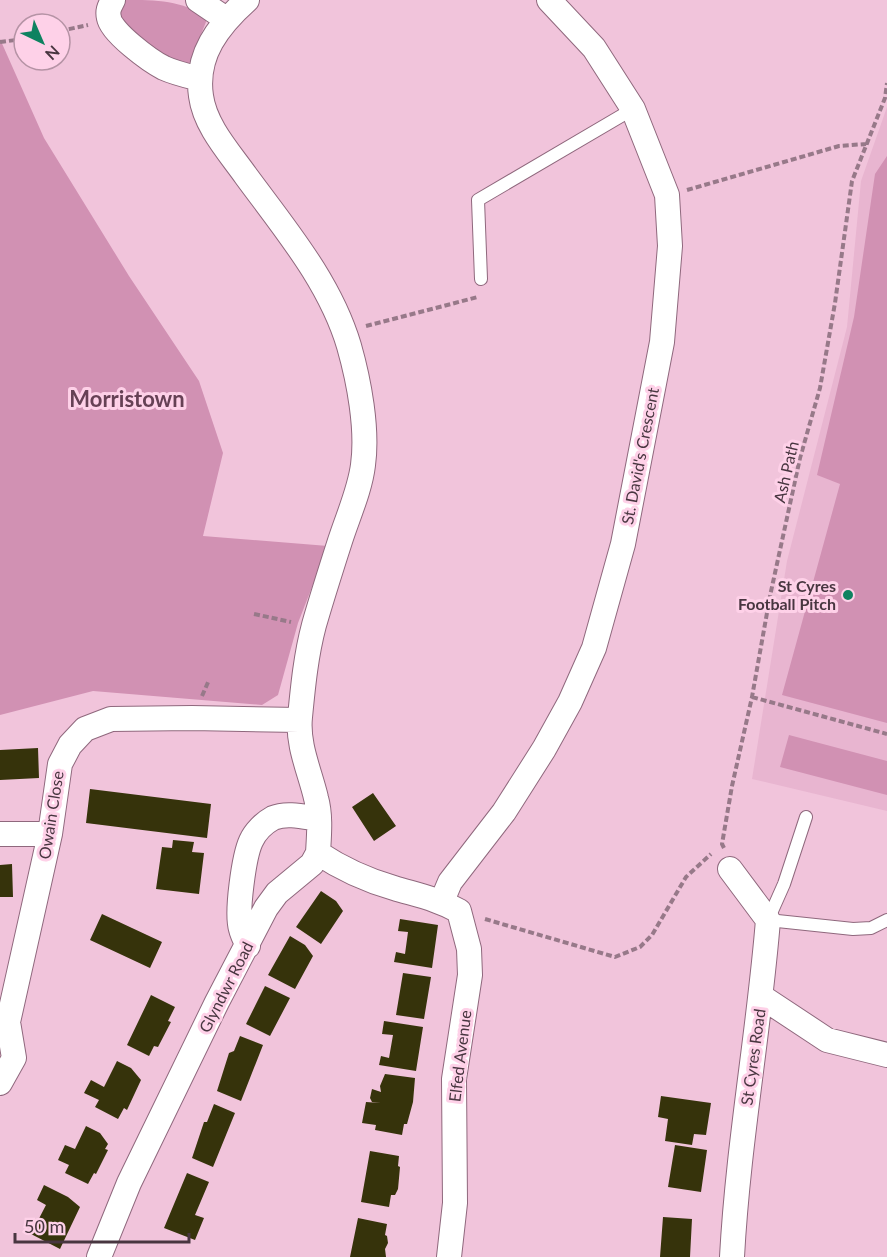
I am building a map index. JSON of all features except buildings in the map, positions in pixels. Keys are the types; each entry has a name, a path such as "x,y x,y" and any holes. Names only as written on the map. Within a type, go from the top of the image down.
{"street":[{"path":"114,0 108,9 109,20 114,28 147,57 163,67 200,79"},
{"path":"198,0 226,19"},
{"path":"247,0 226,19 208,49 200,79 201,97 213,127 323,284 344,331 355,374 363,425 363,467 314,627 306,665 299,720 301,743 317,800 318,854 342,870 451,906"},
{"name":"St. David's Crescent","path":"451,906 450,882 504,812 544,749 570,702 594,648 623,544 662,342 670,246 667,195 633,109 594,48 549,0"},
{"name":"Owain Close","path":"0,1083 14,1058 8,1022 50,834 60,764 70,744 85,729 111,719 299,720"},
{"path":"248,946 240,928 239,917 251,841 264,824 275,818 286,815 319,819"},
{"path":"0,834 50,834"},
{"name":"Glyndwr Road","path":"99,1257 129,1183 266,908 289,881 312,864 318,854"},
{"path":"730,869 768,920"},
{"name":"Elfed Avenue","path":"448,1257 455,1203 454,1079 470,975 469,949 451,906"},
{"name":"St Cyres Road","path":"732,1257 734,1210 747,1094 762,997 768,920"},
{"path":"762,997 827,1040 887,1055"}],"lane":[{"path":"481,279 478,200 633,109"},
{"path":"807,817 784,884 768,920 853,929 871,928 887,920"}],"path":[{"name":"Ash Path","path":"730,869 723,844 732,786 753,697 770,596 800,458 820,388 836,303 852,181 885,98 887,83"},
{"path":"667,195 839,146 866,144"},
{"path":"344,331 479,297 481,279"},
{"path":"254,614 314,627"},
{"path":"753,697 887,734"},
{"path":"451,906 615,957 640,946 652,935 686,877 723,844"}],"shaded area":[{"path":"125,0 179,4 207,18 189,64 159,56 121,21 119,10"},
{"path":"0,39 12,66 12,72 15,72 44,138 129,276 199,381 223,453 203,536 328,546 298,623 278,695 262,705 93,691 0,715"},
{"path":"887,107 887,811 752,779 787,561 847,327 861,181"},
{"path":"887,156 887,723 782,695 840,484 817,475 854,317 875,174"},
{"path":"789,735 887,761 887,795 780,767"}],"place":[{"name":"St Cyres Football Pitch","path":"848,595"}],"district":[{"name":"Morristown","path":"127,399"}]}
